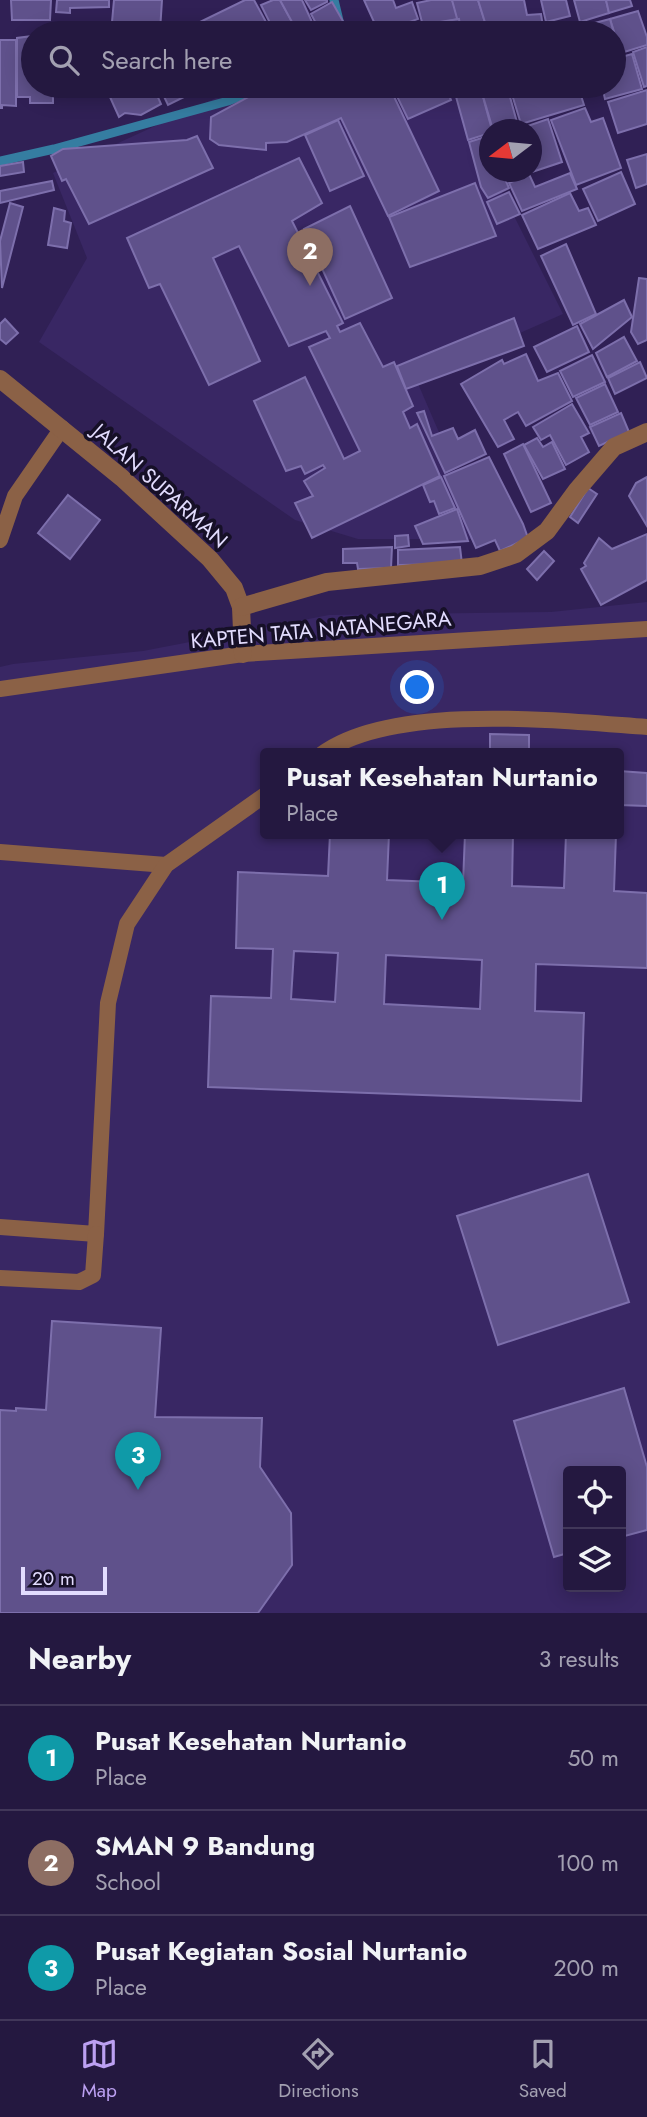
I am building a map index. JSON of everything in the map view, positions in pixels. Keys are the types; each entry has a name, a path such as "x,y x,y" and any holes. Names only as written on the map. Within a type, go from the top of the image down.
{"street":[{"name":"JALAN SUPARMAN","path":"0,379 122,478 210,559 234,588 241,607 243,654"},
{"path":"241,607 327,582 481,566 516,554 547,531 577,489 614,447 647,432"}],"lane":[{"path":"0,540 15,496 62,428"},
{"name":"KAPTEN TATA NATANEGARA","path":"0,689 243,654 647,629"},
{"path":"330,748 368,733 442,721 523,719 647,727"},
{"path":"0,1278 79,1282 93,1275 108,1003 127,924 166,865 260,799"},
{"path":"0,852 166,865"},
{"path":"0,1227 96,1234"}],"shaded area":[{"path":"216,98 456,98 479,145 479,182 497,182 563,314 416,379 485,539 358,539 295,520 39,342 87,258 53,173"},
{"path":"647,602 647,1613 0,1613 0,667 143,651 329,615 551,612"}],"building":[{"path":"11,0 51,0 50,20 12,20"},
{"path":"57,0 109,0 109,7 70,8 70,13 56,12"},
{"path":"114,0 162,0 161,21 112,21"},
{"path":"245,0 254,0 265,21 202,21"},
{"path":"280,0 291,21 269,21 261,5"},
{"path":"280,0 302,0 312,21 291,21"},
{"path":"305,0 327,0 327,2 311,10"},
{"path":"364,0 393,0 396,8 412,2 418,19 412,21 374,21"},
{"path":"452,0 459,19 422,21 417,3"},
{"path":"452,0 478,0 485,21 458,21"},
{"path":"478,0 524,0 527,15 541,14 542,21 485,21"},
{"path":"541,0 566,0 570,16 546,21"},
{"path":"574,0 606,0 609,13 580,21"},
{"path":"606,0 630,0 632,6 609,13"},
{"path":"332,2 343,21 315,21 311,14"},
{"path":"638,11 647,45 626,51 626,21 610,19"},
{"path":"17,38 21,38 21,97 17,97"},
{"path":"0,40 16,40 16,106 2,105 2,108 0,108"},
{"path":"647,47 647,86 644,87 633,52"},
{"path":"632,54 642,89 626,93 626,56"},
{"path":"647,90 647,124 618,133 608,102"},
{"path":"30,98 53,98 53,103 30,103"},
{"path":"110,98 158,98 161,104 141,115 125,113 119,117"},
{"path":"165,98 182,98 168,105"},
{"path":"247,98 395,98 439,191 388,216 341,118 287,142 266,143 266,150 219,145 210,139 211,117"},
{"path":"398,98 450,98 451,100 408,119"},
{"path":"456,98 483,98 489,119 479,119 479,136 468,140"},
{"path":"484,98 510,98 516,119 490,119"},
{"path":"513,98 582,98 584,105 538,119 519,119"},
{"path":"585,108 591,122 603,118 621,168 576,185 551,120"},
{"path":"548,119 562,162 542,169 542,121"},
{"path":"338,120 364,176 330,191 305,135"},
{"path":"197,136 213,168 89,224 66,179 62,181 51,156 63,149 187,140"},
{"path":"479,139 479,180 469,142"},
{"path":"647,154 647,184 636,188 627,160"},
{"path":"299,158 322,203 292,221 343,323 337,326 340,332 360,323 383,367 394,362 413,406 403,412 410,428 417,424 440,476 312,538 295,503 313,496 304,481 325,468 323,465 305,474 301,466 286,471 254,401 305,377 344,459 360,451 309,347 330,338 326,331 289,346 239,246 213,258 260,361 209,385 160,284 149,288 127,238"},
{"path":"23,162 24,172 0,176 0,166"},
{"path":"621,172 635,204 598,221 583,189"},
{"path":"570,173 577,189 522,211 509,183 533,182 535,187"},
{"path":"52,181 54,190 0,203 0,191"},
{"path":"480,182 506,182 509,188 488,198"},
{"path":"475,183 496,236 410,267 389,217"},
{"path":"509,192 520,214 497,224 487,202"},
{"path":"570,193 579,211 588,208 596,225 538,249 522,215"},
{"path":"10,203 23,207 2,288 0,241"},
{"path":"350,206 392,298 345,319 304,229"},
{"path":"54,208 65,211 64,221 71,223 67,248 48,245"},
{"path":"566,244 596,314 573,325 541,256"},
{"path":"639,278 647,279 647,340 638,344 631,332"},
{"path":"624,300 632,317 593,349 580,324"},
{"path":"514,318 524,346 406,389 397,366"},
{"path":"5,319 18,333 6,344 0,339 0,324"},
{"path":"577,326 589,352 547,372 534,347"},
{"path":"624,337 637,361 607,377 596,353"},
{"path":"526,354 538,381 558,373 572,401 526,426 518,412 504,420 514,439 498,447 461,384 502,360 504,364"},
{"path":"592,355 605,382 573,397 560,371"},
{"path":"640,362 647,378 615,394 608,378"},
{"path":"605,384 618,412 590,425 576,398"},
{"path":"572,404 589,433 581,437 589,452 566,465 550,435 541,440 533,427"},
{"path":"424,411 432,436 453,428 458,439 475,430 486,454 445,473 417,413"},
{"path":"621,413 629,432 599,446 590,427"},
{"path":"537,438 543,447 552,442 565,469 543,479 524,445"},
{"path":"523,444 551,503 531,512 504,454"},
{"path":"489,457 528,538 500,551 495,540 476,548 444,476"},
{"path":"441,477 455,508 439,514 423,485"},
{"path":"647,477 647,526 629,496 636,483"},
{"path":"588,488 597,494 578,523 570,517"},
{"path":"68,495 100,520 70,559 38,533"},
{"path":"457,509 468,541 423,544 415,526"},
{"path":"647,534 647,580 601,605 581,569 586,566 584,563 599,538 612,549"},
{"path":"408,535 409,546 395,548 395,536"},
{"path":"392,547 391,568 358,569 357,563 343,563 343,549"},
{"path":"460,547 462,564 398,565 398,550"},
{"path":"544,551 554,561 537,580 527,569"},
{"path":"490,734 529,735 529,748 490,748"},
{"path":"624,771 647,773 647,806 624,805"},
{"path":"330,839 389,839 387,880 463,883 465,839 513,839 512,886 564,888 566,839 616,839 614,891 647,893 647,968 536,964 535,1011 584,1013 581,1101 208,1087 211,996 271,998 273,949 236,948 238,872 328,876","holes":["294,951 338,953 335,1002 291,999","386,955 482,960 480,1009 384,1004"]},
{"path":"588,1174 629,1302 498,1345 457,1216"},
{"path":"52,1321 161,1328 155,1417 262,1418 260,1467 291,1513 292,1565 258,1613 0,1613 0,1410 46,1410"},
{"path":"624,1388 647,1467 647,1530 626,1536 626,1466 563,1466 563,1554 554,1557 514,1421"}],"waterway":[{"path":"334,0 339,21"},
{"path":"0,161 54,149 236,98"}],"place":[{"name":"SMAN 9 Bandung","path":"310,286"},
{"name":"Pusat Kesehatan Nurtanio","path":"442,920"},
{"name":"Pusat Kegiatan Sosial Nurtanio","path":"138,1490"}]}
